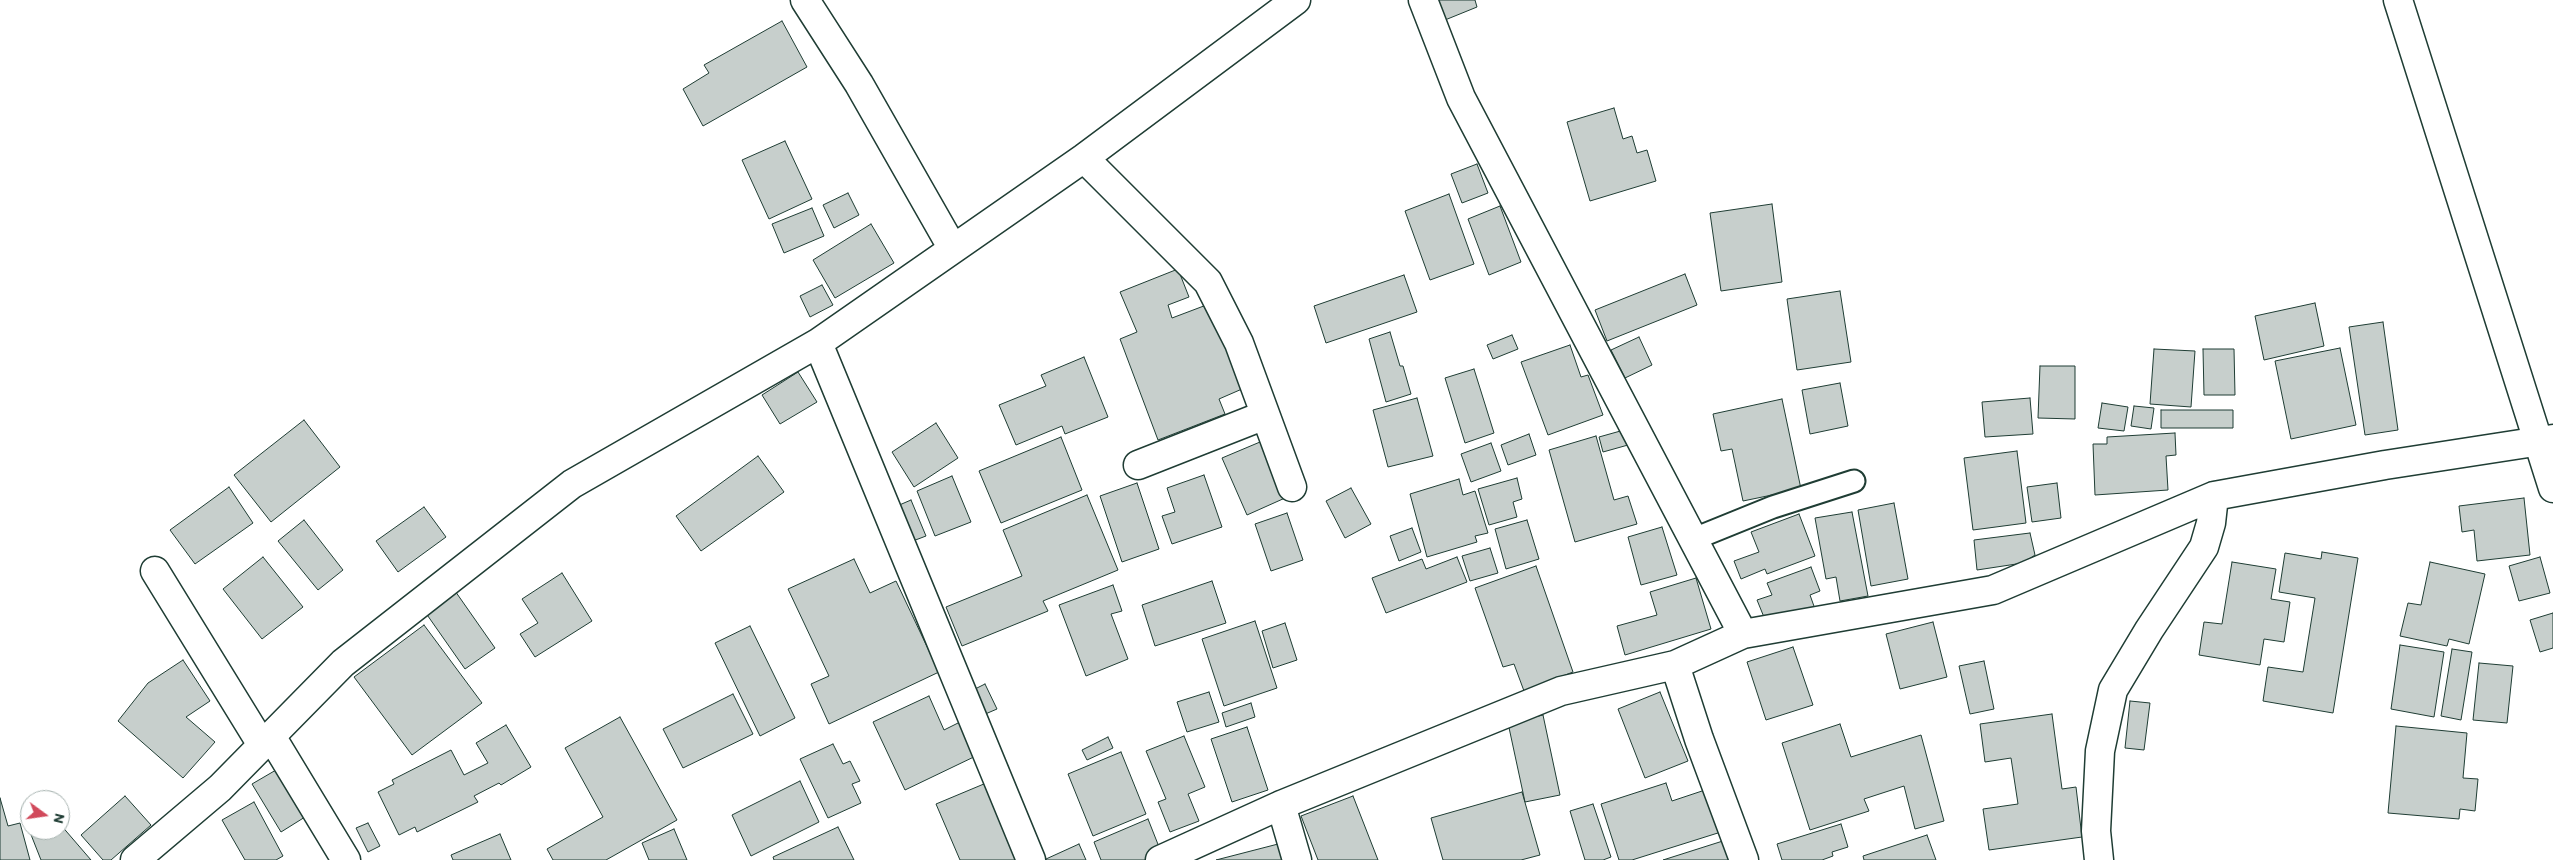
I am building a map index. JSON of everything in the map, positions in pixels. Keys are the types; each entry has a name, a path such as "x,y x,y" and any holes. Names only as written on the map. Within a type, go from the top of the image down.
{"street":[{"path":"805,0 859,84 953,249"},
{"path":"135,860 220,788 343,662 572,484 818,343 1084,158 1296,0"},
{"path":"1423,0 1461,98 1743,634"},
{"path":"2398,0 2545,440 2553,488"},
{"path":"1084,158 1208,282 1239,342 1292,487"},
{"path":"818,343 1032,860"},
{"path":"1138,465 1265,415"},
{"path":"1160,860 1281,805 1561,692 1676,665 1743,634 1993,590 2214,496 2384,464 2545,440"},
{"path":"2099,860 2096,831 2100,751 2113,690 2149,630 2204,548 2211,523 2214,496"},
{"path":"155,571 346,860"},
{"path":"1676,665 1699,739 1744,860"},
{"path":"1281,805 1297,860"}],"lane":[{"path":"1694,539 1773,507 1854,481"}],"building":[{"path":"1437,0 1475,0 1477,7 1445,20"},
{"path":"782,21 807,67 703,126 683,89 709,73 704,65"},
{"path":"1614,108 1623,139 1632,136 1637,153 1647,150 1656,181 1590,201 1567,122"},
{"path":"785,141 812,199 769,219 742,160"},
{"path":"1477,164 1488,193 1462,203 1451,174"},
{"path":"848,193 859,215 834,228 823,205"},
{"path":"1449,194 1474,264 1430,280 1405,211"},
{"path":"1772,204 1782,282 1721,291 1710,213"},
{"path":"1500,206 1521,262 1489,275 1468,219"},
{"path":"812,208 824,236 784,253 772,224"},
{"path":"871,224 894,263 835,298 813,260"},
{"path":"1178,269 1189,297 1168,305 1172,318 1209,304 1242,389 1219,399 1225,414 1158,440 1120,339 1137,332 1120,292"},
{"path":"1685,274 1697,305 1607,341 1595,310"},
{"path":"1404,275 1417,312 1326,343 1314,306"},
{"path":"822,285 833,305 810,317 800,296"},
{"path":"1840,291 1851,362 1797,370 1787,299"},
{"path":"2315,303 2324,346 2264,360 2255,316"},
{"path":"2383,322 2398,430 2365,435 2349,327"},
{"path":"1390,332 1411,394 1386,402 1369,339"},
{"path":"1512,335 1518,349 1493,359 1487,345"},
{"path":"1639,337 1652,365 1625,378 1611,350"},
{"path":"1570,345 1581,377 1588,375 1603,415 1548,435 1521,362"},
{"path":"2340,348 2356,425 2291,439 2275,361"},
{"path":"2154,349 2195,351 2191,407 2150,404"},
{"path":"2203,349 2234,349 2235,395 2204,395"},
{"path":"1084,357 1108,417 1065,434 1062,426 1016,445 999,405 1046,386 1041,375"},
{"path":"2040,366 2075,366 2075,419 2038,418"},
{"path":"1474,369 1494,433 1465,443 1445,378"},
{"path":"798,372 817,402 780,424 762,395"},
{"path":"1840,383 1848,426 1810,434 1802,390"},
{"path":"1417,398 1433,456 1388,467 1373,410"},
{"path":"2030,398 2033,434 1985,437 1982,402"},
{"path":"1782,399 1801,489 1743,501 1732,449 1721,451 1713,414"},
{"path":"2102,403 2128,407 2124,431 2098,428"},
{"path":"2134,406 2154,408 2151,429 2131,426"},
{"path":"2161,410 2233,410 2233,428 2161,428"},
{"path":"304,420 340,467 271,522 234,475"},
{"path":"936,423 958,458 914,487 892,452"},
{"path":"1624,430 1628,445 1603,452 1599,437"},
{"path":"2175,433 2176,455 2166,456 2168,490 2095,495 2093,444 2107,444 2107,437"},
{"path":"1529,434 1536,455 1508,465 1501,445"},
{"path":"1596,436 1614,500 1628,496 1637,524 1575,542 1549,450"},
{"path":"1061,437 1082,490 1001,523 979,471"},
{"path":"1260,442 1285,498 1247,515 1222,458"},
{"path":"1491,443 1501,471 1471,482 1461,454"},
{"path":"2017,451 2026,523 1973,530 1964,458"},
{"path":"758,456 784,492 701,551 676,516"},
{"path":"1204,475 1222,527 1172,544 1162,516 1175,512 1167,488"},
{"path":"952,476 971,522 935,536 917,491"},
{"path":"1517,478 1522,499 1513,502 1517,517 1489,525 1478,489"},
{"path":"1459,479 1463,495 1475,491 1488,533 1475,536 1477,542 1427,557 1410,494"},
{"path":"1137,483 1159,549 1122,562 1100,496"},
{"path":"2057,483 2061,518 2032,522 2027,487"},
{"path":"229,487 253,523 195,564 170,530"},
{"path":"1351,488 1371,524 1345,538 1326,501"},
{"path":"1087,495 1118,570 1043,601 1048,611 962,646 946,607 1022,576 1003,530"},
{"path":"2524,498 2530,555 2477,561 2474,530 2462,532 2459,506"},
{"path":"911,500 926,536 905,544 890,509"},
{"path":"1894,503 1908,579 1871,586 1858,510"},
{"path":"424,507 446,537 398,572 376,541"},
{"path":"1852,512 1868,596 1840,601 1836,577 1826,579 1815,518"},
{"path":"1287,513 1303,560 1271,571 1255,524"},
{"path":"1799,514 1815,556 1767,574 1765,569 1741,579 1734,561 1759,552 1751,532"},
{"path":"304,520 343,570 318,590 278,541"},
{"path":"1527,520 1539,559 1506,569 1495,529"},
{"path":"1662,527 1677,575 1641,585 1628,537"},
{"path":"1412,528 1421,552 1399,561 1390,536"},
{"path":"2030,533 2035,555 2023,563 1977,570 1974,540"},
{"path":"1490,548 1498,573 1470,581 1462,556"},
{"path":"2322,552 2358,558 2333,713 2263,701 2268,667 2303,672 2315,598 2279,592 2285,553 2321,559"},
{"path":"263,557 303,607 262,639 223,589"},
{"path":"1457,557 1467,582 1386,613 1372,578 1422,559 1426,569"},
{"path":"2540,557 2550,593 2519,601 2509,566"},
{"path":"854,559 870,593 896,581 939,672 829,724 811,684 829,676 788,589"},
{"path":"2232,562 2276,569 2271,599 2290,602 2284,642 2264,639 2260,665 2199,655 2204,622 2222,624"},
{"path":"2430,562 2485,574 2469,644 2449,639 2447,646 2400,636 2408,603 2421,605"},
{"path":"1536,566 1573,672 1524,691 1514,664 1503,667 1475,588"},
{"path":"1811,567 1820,591 1810,595 1815,609 1768,627 1757,600 1772,595 1767,583"},
{"path":"562,573 592,621 535,657 520,634 538,623 522,599"},
{"path":"1696,578 1711,629 1625,655 1617,626 1657,615 1650,592"},
{"path":"1212,581 1226,623 1155,646 1142,605"},
{"path":"1113,585 1122,611 1111,614 1128,659 1086,676 1059,605"},
{"path":"453,588 495,648 465,669 423,609"},
{"path":"2553,613 2553,648 2540,652 2530,620"},
{"path":"1255,621 1277,688 1224,706 1202,639"},
{"path":"1933,622 1947,677 1900,689 1886,634"},
{"path":"1285,623 1297,660 1273,668 1262,631"},
{"path":"424,625 482,703 412,755 354,677"},
{"path":"750,626 795,718 760,736 715,643"},
{"path":"2400,645 2444,652 2434,717 2391,709"},
{"path":"1793,647 1813,705 1766,720 1747,662"},
{"path":"2452,649 2472,652 2461,720 2441,716"},
{"path":"183,660 210,701 186,717 215,742 183,778 118,721 148,683"},
{"path":"1984,661 1994,709 1970,714 1959,666"},
{"path":"2479,663 2513,666 2507,723 2473,720"},
{"path":"985,684 997,709 983,715 971,691"},
{"path":"1209,692 1219,722 1187,732 1177,702"},
{"path":"1660,692 1688,761 1645,778 1618,709"},
{"path":"733,694 753,734 683,768 663,729"},
{"path":"929,696 944,730 964,720 980,754 905,790 873,722"},
{"path":"2130,701 2150,703 2144,750 2125,748"},
{"path":"1251,703 1255,717 1226,727 1222,713"},
{"path":"2052,714 2062,789 2076,787 2082,837 1989,850 1983,809 2018,804 2011,758 1985,762 1980,724"},
{"path":"1543,715 1560,795 1525,802 1508,723"},
{"path":"620,717 677,820 606,860 553,860 547,849 603,817 565,748"},
{"path":"1840,724 1851,757 1921,735 1944,821 1915,829 1904,786 1864,799 1869,811 1810,830 1782,743"},
{"path":"506,725 531,767 501,785 499,783 474,796 478,802 417,832 415,827 399,835 378,792 394,784 392,780 451,750 464,775 488,763 476,743"},
{"path":"2396,726 2467,733 2463,778 2478,779 2475,811 2460,809 2459,819 2388,813"},
{"path":"1247,727 1268,790 1232,802 1211,739"},
{"path":"1184,736 1205,787 1188,794 1199,821 1170,832 1158,802 1166,799 1146,751"},
{"path":"1108,737 1113,748 1087,760 1082,750"},
{"path":"833,744 843,764 850,761 860,781 852,784 861,803 828,818 800,759"},
{"path":"1121,752 1146,814 1093,836 1068,774"},
{"path":"276,770 305,817 281,832 252,784"},
{"path":"800,781 819,822 751,856 732,815"},
{"path":"991,781 1025,860 960,860 936,804"},
{"path":"1666,783 1672,801 1708,789 1721,832 1632,860 1619,860 1601,804"},
{"path":"1522,792 1540,855 1521,860 1443,860 1431,818"},
{"path":"125,796 151,825 111,860 103,860 81,835"},
{"path":"1353,796 1378,860 1318,860 1301,816"},
{"path":"0,798 8,826 20,823 20,840 25,840 30,860 0,860"},
{"path":"254,802 283,856 276,860 245,860 222,820"},
{"path":"1593,804 1611,857 1603,860 1585,860 1570,811"},
{"path":"1148,819 1163,857 1156,860 1101,860 1094,842"},
{"path":"368,823 380,846 368,852 356,828"},
{"path":"1841,824 1848,847 1832,852 1833,856 1822,860 1782,860 1777,844"},
{"path":"838,827 854,860 774,860 773,857"},
{"path":"674,829 687,860 649,860 642,843"},
{"path":"500,834 511,860 453,860 451,855"},
{"path":"1927,835 1936,860 1864,860 1863,856"},
{"path":"70,836 91,860 41,860 33,840 70,840"},
{"path":"1726,840 1732,860 1663,860"},
{"path":"1282,843 1286,860 1216,860"},
{"path":"1079,844 1086,860 1046,860 1046,859"}]}
